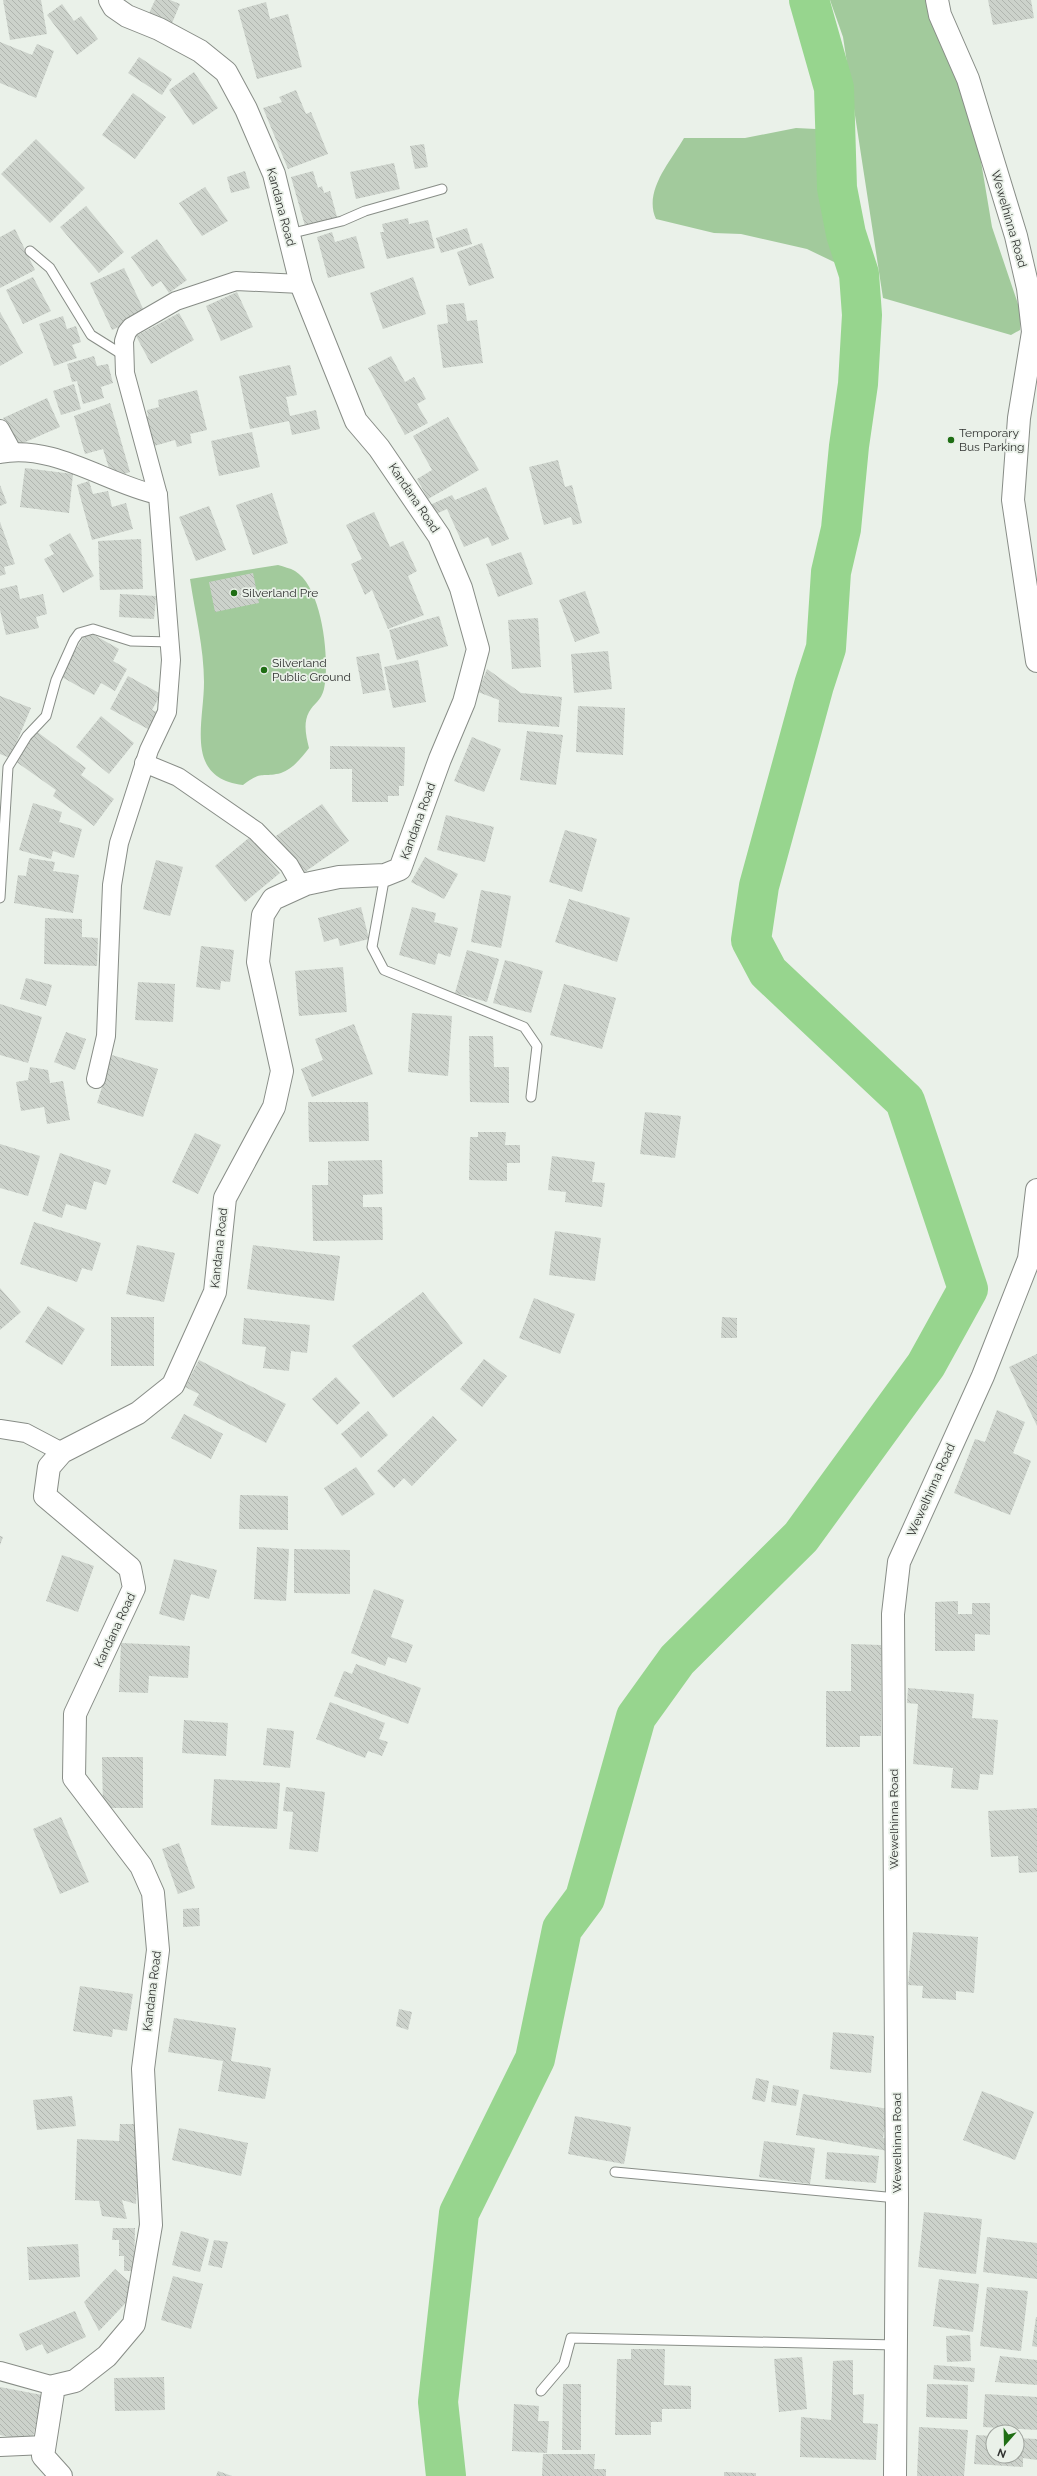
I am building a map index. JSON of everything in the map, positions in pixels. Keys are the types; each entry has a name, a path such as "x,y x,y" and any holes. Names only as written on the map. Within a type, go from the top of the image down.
{"street":[{"name":"Kandana Road","path":"54,2386 75,2381 107,2356 134,2324 151,2225 143,2069 158,1950 153,1893 141,1866 74,1778 75,1714 134,1588 130,1568 45,1496 49,1467 62,1452 138,1413 173,1385 215,1292 224,1198 274,1107 282,1071 258,962 263,915 273,899 301,886 339,877 385,875 400,869 440,759 464,702 478,649 461,588 439,536 379,448 356,421 301,284 274,174 246,109 226,72 200,51 159,29 127,16 114,7 110,0"},
{"name":"Wewelhinna Road","path":"937,0 940,15 968,79 1016,236 1028,288 1033,332 1019,418 1013,500 1037,660"},
{"path":"96,1079 106,1036 112,885 119,843 144,763 167,712 171,642 158,495 125,373 123,355 127,332 131,327 176,300 236,281 301,284"},
{"path":"0,429 6,452 30,452 93,470 134,489 158,495"},
{"path":"144,763 178,777 256,831 289,865 301,886"},
{"name":"Wewelhinna Road","path":"895,2476 897,2198 893,1614 899,1562 983,1376 1033,1260 1037,1190"},
{"path":"0,1429 26,1433 62,1452"},
{"path":"0,2371 54,2386 43,2456 61,2476"},
{"path":"0,2447 45,2445"}],"lane":[{"path":"289,234 342,221 365,211 442,189"},
{"path":"30,251 50,268 91,335 123,355"},
{"path":"0,898 8,767 27,736 46,716 56,680 74,640 79,633 93,629 131,640 171,642"},
{"path":"385,875 372,947 384,970 524,1027 537,1046 531,1097"},
{"path":"615,2172 897,2198"},
{"path":"541,2391 564,2364 570,2338 896,2345"}],"green space":[{"path":"830,0 926,0 973,114 992,227 1021,313 1020,330 1011,335 883,298 843,37"},
{"path":"796,128 836,130 837,188 846,234 859,274 807,249 741,234 714,233 656,219 653,208 653,198 656,187 666,166 684,138 745,138"},
{"name":"Silverland Public Ground","path":"278,565 295,571 305,580 312,593 318,608 325,644 326,677 321,696 307,716 306,730 309,748 293,766 285,771 281,773 258,776 249,780 243,785 224,780 212,772 205,760 201,746 204,669 190,579"}],"building":[{"path":"3,0 41,0 47,34 10,40"},
{"path":"155,0 170,0 180,4 170,28 147,18"},
{"path":"988,0 1031,0 1034,18 993,25"},
{"path":"266,2 270,19 288,14 302,67 257,79 238,10"},
{"path":"62,4 74,21 81,16 98,39 77,55 47,15"},
{"path":"0,42 32,55 37,44 54,51 36,98 0,83"},
{"path":"139,57 172,79 162,95 128,73"},
{"path":"194,72 218,108 193,125 169,90"},
{"path":"296,90 306,114 311,112 328,154 288,169 263,108 282,102 279,97"},
{"path":"133,93 166,117 135,159 102,135"},
{"path":"36,139 85,188 50,223 1,174"},
{"path":"424,144 428,167 415,169 410,146"},
{"path":"394,163 400,189 356,199 350,172"},
{"path":"245,171 250,188 231,193 227,177"},
{"path":"313,171 318,188 322,186 324,193 330,191 337,217 305,226 291,177"},
{"path":"205,187 228,221 202,236 179,203"},
{"path":"86,206 124,252 99,273 60,227"},
{"path":"408,218 409,224 428,220 435,248 387,259 380,232 384,232 382,224"},
{"path":"467,228 472,244 441,253 436,238"},
{"path":"15,229 35,270 0,288 0,237"},
{"path":"332,232 335,242 356,236 365,268 328,278 317,237"},
{"path":"157,239 187,280 169,293 161,281 152,287 131,257"},
{"path":"482,243 494,278 469,286 457,252"},
{"path":"124,268 146,315 112,330 90,283"},
{"path":"33,277 51,311 23,324 6,290"},
{"path":"413,277 426,314 383,329 370,293"},
{"path":"237,292 253,327 221,341 206,306"},
{"path":"464,303 467,321 477,320 483,363 443,368 437,325 448,323 446,305"},
{"path":"0,312 23,353 0,366"},
{"path":"179,313 194,340 151,364 136,336"},
{"path":"63,316 67,329 76,326 81,342 72,345 77,358 54,366 39,324"},
{"path":"94,356 97,366 108,364 113,383 101,387 104,398 83,404 77,381 72,382 67,364"},
{"path":"391,356 405,382 414,377 426,399 417,404 428,423 405,435 368,368"},
{"path":"290,365 297,395 286,397 290,416 316,410 320,429 292,435 289,421 250,429 239,376"},
{"path":"74,384 81,409 61,415 53,391"},
{"path":"197,390 207,430 190,434 192,443 177,447 175,440 147,448 140,418 148,416 147,410 159,407 158,400"},
{"path":"47,398 60,427 16,446 3,418"},
{"path":"110,403 130,472 112,478 103,449 85,454 74,416"},
{"path":"448,417 479,470 428,499 417,479 432,470 413,436"},
{"path":"252,432 260,467 219,476 211,441"},
{"path":"558,460 565,487 572,485 582,523 573,525 571,517 544,525 529,467"},
{"path":"25,468 73,474 69,513 20,507"},
{"path":"89,481 93,494 108,491 112,507 126,503 133,529 92,540 77,485"},
{"path":"0,485 7,503 0,506"},
{"path":"486,487 509,539 492,546 488,537 464,547 447,509 436,514 432,504 452,495 455,500"},
{"path":"272,493 288,543 253,555 236,505"},
{"path":"209,506 226,550 196,561 179,517"},
{"path":"374,512 390,547 403,541 417,571 408,576 424,615 388,629 372,590 365,595 351,564 362,559 346,525"},
{"path":"0,522 15,564 4,567 6,574 0,576"},
{"path":"70,533 94,576 63,593 44,559 54,554 49,545"},
{"path":"141,539 143,589 100,590 98,541"},
{"path":"521,552 533,584 498,597 486,564"},
{"name":"Silverland Pre","path":"253,573 259,603 215,612 209,582"},
{"path":"17,585 20,599 43,594 47,614 36,617 39,628 6,635 0,610 0,589"},
{"path":"585,591 600,633 575,642 559,600"},
{"path":"120,594 156,596 154,619 119,617"},
{"path":"439,616 448,646 397,660 389,630"},
{"path":"538,618 541,667 512,669 508,620"},
{"path":"87,631 119,649 113,661 127,669 115,691 101,683 94,695 60,676"},
{"path":"608,651 612,689 574,693 571,654"},
{"path":"379,653 386,690 363,694 356,657"},
{"path":"418,660 426,702 393,708 384,667"},
{"path":"487,669 521,693 562,697 559,727 498,722 499,700 478,692"},
{"path":"128,676 161,694 152,710 157,712 148,729 110,709"},
{"path":"0,696 31,708 10,758 0,754"},
{"path":"578,706 625,708 623,755 576,752"},
{"path":"101,716 134,743 109,774 76,747"},
{"path":"36,731 86,768 81,775 114,799 94,826 53,796 56,790 15,761"},
{"path":"527,731 563,735 556,785 520,780"},
{"path":"472,737 501,749 484,792 454,781"},
{"path":"330,746 405,747 404,786 399,786 399,796 388,796 388,802 352,802 352,769 330,769"},
{"path":"33,803 62,812 59,822 82,829 74,858 53,851 51,859 19,850"},
{"path":"322,804 349,841 302,874 276,836"},
{"path":"446,815 494,827 485,862 437,850"},
{"path":"565,830 597,839 582,892 549,882"},
{"path":"250,837 280,873 245,902 215,866"},
{"path":"425,857 458,874 444,899 411,882"},
{"path":"29,858 55,862 53,871 79,875 73,913 14,903 18,875 26,876"},
{"path":"156,860 183,867 170,916 143,909"},
{"path":"481,890 511,896 501,948 471,942"},
{"path":"569,899 630,918 617,962 555,942"},
{"path":"361,907 369,939 340,946 338,938 324,942 318,918"},
{"path":"412,907 436,913 434,922 458,928 450,957 438,953 435,965 399,955"},
{"path":"45,918 82,919 82,937 98,938 97,966 44,964"},
{"path":"201,946 234,950 230,982 221,981 220,990 196,987"},
{"path":"467,950 499,959 487,1002 455,993"},
{"path":"505,960 543,971 531,1013 493,1003"},
{"path":"343,967 347,1012 299,1016 295,971"},
{"path":"26,978 52,985 46,1006 20,999"},
{"path":"138,982 175,984 173,1022 135,1020"},
{"path":"564,984 616,998 602,1049 550,1035"},
{"path":"0,1004 42,1017 28,1063 0,1055"},
{"path":"412,1013 452,1016 448,1076 408,1072"},
{"path":"354,1024 373,1074 312,1097 301,1069 323,1060 315,1039"},
{"path":"66,1032 86,1039 75,1070 54,1062"},
{"path":"469,1036 493,1036 494,1067 509,1067 509,1103 470,1102"},
{"path":"112,1055 158,1069 143,1117 97,1103"},
{"path":"30,1067 48,1070 50,1083 63,1081 70,1120 47,1124 44,1107 21,1111 16,1082 28,1080"},
{"path":"308,1102 368,1102 369,1141 309,1142"},
{"path":"645,1112 681,1116 675,1158 640,1154"},
{"path":"478,1132 506,1132 505,1145 520,1145 520,1163 507,1163 507,1181 469,1180 470,1137 478,1137"},
{"path":"195,1133 221,1145 198,1194 172,1182"},
{"path":"0,1144 40,1156 28,1196 0,1188"},
{"path":"60,1153 111,1170 106,1185 94,1181 86,1210 66,1204 62,1218 42,1211"},
{"path":"552,1156 595,1162 592,1182 605,1183 602,1207 565,1202 566,1192 548,1190"},
{"path":"382,1160 383,1194 363,1195 363,1207 382,1207 383,1240 313,1241 312,1185 328,1185 328,1161"},
{"path":"34,1222 101,1243 92,1271 82,1268 77,1282 20,1264"},
{"path":"555,1231 601,1238 595,1281 549,1275"},
{"path":"137,1245 175,1253 164,1302 126,1294"},
{"path":"253,1245 340,1256 334,1301 247,1289"},
{"path":"0,1288 21,1312 0,1330"},
{"path":"423,1292 463,1343 393,1398 352,1346"},
{"path":"534,1298 575,1314 560,1354 519,1338"},
{"path":"48,1306 85,1329 62,1365 25,1342"},
{"path":"111,1317 154,1317 154,1366 111,1366"},
{"path":"722,1317 737,1318 737,1338 721,1338"},
{"path":"244,1318 310,1325 307,1353 291,1351 289,1371 263,1368 266,1347 242,1344"},
{"path":"1037,1354 1037,1426 1009,1367"},
{"path":"484,1359 507,1376 482,1407 460,1389"},
{"path":"199,1360 286,1404 266,1443 193,1405 199,1394 185,1387"},
{"path":"336,1377 360,1403 337,1425 312,1399"},
{"path":"997,1410 1025,1422 1013,1453 1031,1461 1010,1515 954,1493 975,1439 985,1442"},
{"path":"368,1411 388,1435 361,1458 341,1434"},
{"path":"184,1414 223,1434 211,1459 171,1438"},
{"path":"433,1416 457,1440 412,1486 404,1478 394,1488 377,1471"},
{"path":"356,1467 375,1494 342,1516 324,1488"},
{"path":"240,1495 288,1496 288,1530 239,1529"},
{"path":"0,1536 3,1537 0,1545"},
{"path":"257,1547 289,1549 286,1601 254,1599"},
{"path":"294,1549 350,1550 350,1594 294,1593"},
{"path":"62,1555 94,1566 78,1612 46,1601"},
{"path":"174,1559 217,1570 209,1599 191,1594 184,1621 159,1614"},
{"path":"374,1589 404,1600 391,1637 413,1645 406,1663 388,1657 385,1666 351,1653"},
{"path":"958,1601 958,1614 972,1614 972,1603 990,1603 990,1635 975,1634 975,1651 935,1651 935,1602"},
{"path":"121,1643 190,1646 188,1678 149,1676 148,1693 119,1692"},
{"path":"851,1644 881,1645 881,1736 860,1736 860,1747 826,1747 826,1691 851,1691"},
{"path":"356,1664 421,1688 408,1724 334,1696 344,1671 352,1674"},
{"path":"908,1688 974,1694 972,1718 998,1720 993,1775 980,1774 978,1790 951,1788 953,1768 913,1764 918,1704 907,1703"},
{"path":"330,1702 385,1723 379,1739 388,1742 382,1756 368,1751 365,1758 316,1739"},
{"path":"184,1720 228,1723 226,1756 182,1753"},
{"path":"267,1728 294,1731 290,1768 263,1765"},
{"path":"102,1757 143,1757 143,1808 103,1808"},
{"path":"214,1779 280,1783 277,1829 211,1825"},
{"path":"286,1787 325,1792 318,1852 289,1849 293,1812 283,1811"},
{"path":"1037,1808 1037,1872 1019,1873 1018,1856 991,1857 988,1811"},
{"path":"61,1817 89,1882 60,1894 33,1829"},
{"path":"179,1843 195,1888 178,1894 162,1849"},
{"path":"199,1908 200,1926 183,1927 183,1909"},
{"path":"913,1932 978,1937 974,1993 956,1991 956,2000 922,1998 923,1986 908,1985"},
{"path":"80,1986 133,1994 127,2031 113,2029 112,2037 73,2031"},
{"path":"399,2009 412,2012 408,2030 396,2026"},
{"path":"174,2018 236,2028 231,2061 271,2068 265,2099 218,2091 223,2061 168,2052"},
{"path":"833,2032 874,2036 871,2073 830,2069"},
{"path":"756,2078 769,2081 765,2102 752,2099"},
{"path":"773,2085 799,2090 796,2106 771,2102"},
{"path":"982,2091 1034,2112 1015,2160 963,2140"},
{"path":"803,2094 888,2109 883,2138 890,2140 888,2151 796,2135"},
{"path":"72,2096 76,2126 37,2130 33,2100"},
{"path":"575,2116 631,2127 624,2164 568,2154"},
{"path":"120,2124 140,2124 136,2204 122,2200 127,2219 102,2216 99,2201 75,2200 77,2139 119,2141"},
{"path":"179,2128 248,2143 241,2176 172,2160"},
{"path":"764,2141 815,2148 810,2184 759,2177"},
{"path":"827,2152 879,2156 876,2183 825,2179"},
{"path":"924,2212 982,2219 976,2274 918,2267"},
{"path":"113,2228 135,2228 134,2271 124,2271 124,2256 119,2256 119,2240 112,2240"},
{"path":"181,2231 209,2239 200,2272 172,2265"},
{"path":"987,2237 1037,2243 1037,2279 983,2272"},
{"path":"214,2240 228,2242 222,2268 208,2265"},
{"path":"78,2244 80,2277 29,2280 27,2247"},
{"path":"115,2269 138,2290 99,2331 84,2302"},
{"path":"173,2276 203,2284 191,2329 161,2320"},
{"path":"939,2279 979,2284 973,2332 933,2326"},
{"path":"987,2287 1028,2291 1021,2351 980,2346"},
{"path":"75,2311 86,2337 47,2354 42,2344 26,2351 19,2334"},
{"path":"1037,2317 1037,2347 1032,2346"},
{"path":"970,2335 971,2361 947,2362 946,2336"},
{"path":"631,2349 665,2349 664,2385 691,2386 691,2409 662,2409 662,2422 651,2422 651,2435 615,2435 617,2359 631,2359"},
{"path":"1000,2356 1037,2360 1037,2385 995,2382"},
{"path":"802,2357 807,2409 779,2412 774,2359"},
{"path":"853,2360 853,2395 864,2394 863,2423 878,2424 876,2460 800,2457 801,2417 831,2420 833,2361"},
{"path":"934,2365 975,2368 974,2382 933,2379"},
{"path":"164,2377 165,2410 115,2411 114,2378"},
{"path":"563,2384 581,2384 581,2450 562,2450"},
{"path":"927,2384 968,2385 967,2419 926,2417"},
{"path":"0,2387 42,2395 32,2442 0,2435"},
{"path":"985,2394 1037,2397 1037,2430 1025,2429 1025,2424 985,2424 985,2427 983,2427"},
{"path":"514,2404 539,2406 538,2421 549,2421 547,2453 512,2451"},
{"path":"919,2427 968,2430 964,2476 917,2476"},
{"path":"976,2435 985,2436 985,2464 1023,2464 1023,2467 974,2464"},
{"path":"1025,2438 1037,2439 1037,2460 1025,2458"},
{"path":"543,2454 595,2454 594,2469 606,2469 606,2476 542,2476"},
{"path":"218,2471 232,2476 216,2476"},
{"path":"724,2472 756,2473 756,2476 724,2476"}],"waterway":[{"path":"446,2476 438,2402 459,2213 535,2059 562,1929 585,1898 636,1717 677,1660 801,1537 926,1365 968,1289 905,1101 768,972 751,940 759,886 814,685 826,648 831,572 841,529 849,446 858,384 862,315 859,274 846,234 837,188 834,88 809,0"}],"place":[{"name":"Temporary Bus Parking","path":"951,440"},
{"name":"Silverland Pre","path":"234,593"},
{"name":"Silverland Public Ground","path":"264,670"}]}
